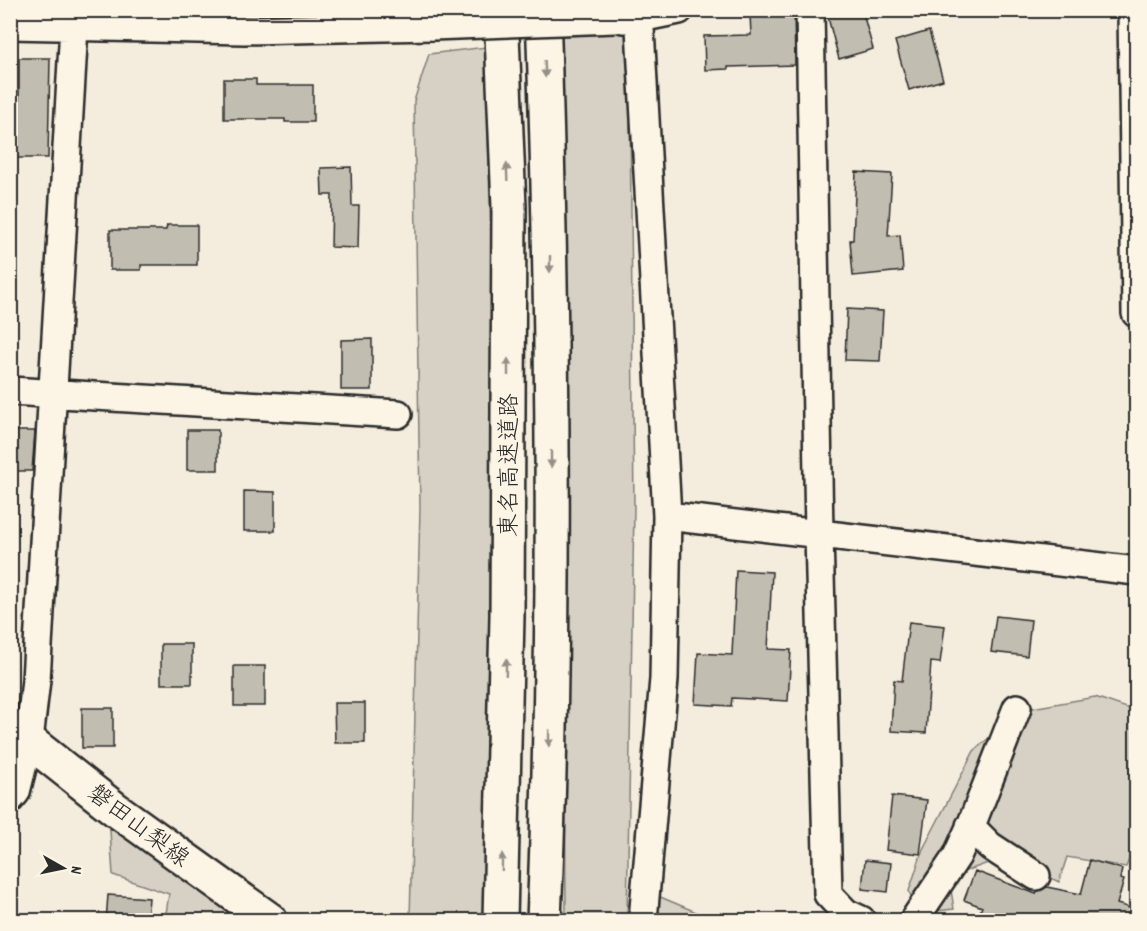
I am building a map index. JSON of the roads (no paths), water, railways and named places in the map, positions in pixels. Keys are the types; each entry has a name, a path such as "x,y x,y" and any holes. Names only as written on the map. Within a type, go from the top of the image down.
{"main road":[{"name":"東名高速道路","path":"500,921 507,616 508,231 501,10"},
{"name":"東名高速道路","path":"543,10 549,206 552,618 544,921"},
{"name":"磐田山梨線","path":"20,733 116,809 270,921"}],"street":[{"path":"10,25 244,30 419,21 631,16 680,10"},
{"path":"810,10 828,894 846,913 861,921"},
{"path":"1132,10 1137,313"},
{"path":"631,16 667,516 664,679 643,921"},
{"path":"10,799 16,792 20,733 36,680 74,27"},
{"path":"10,391 398,414"},
{"path":"667,516 1137,571"},
{"path":"914,921 957,856 1017,708"},
{"path":"970,826 990,846 1036,876"}]}
